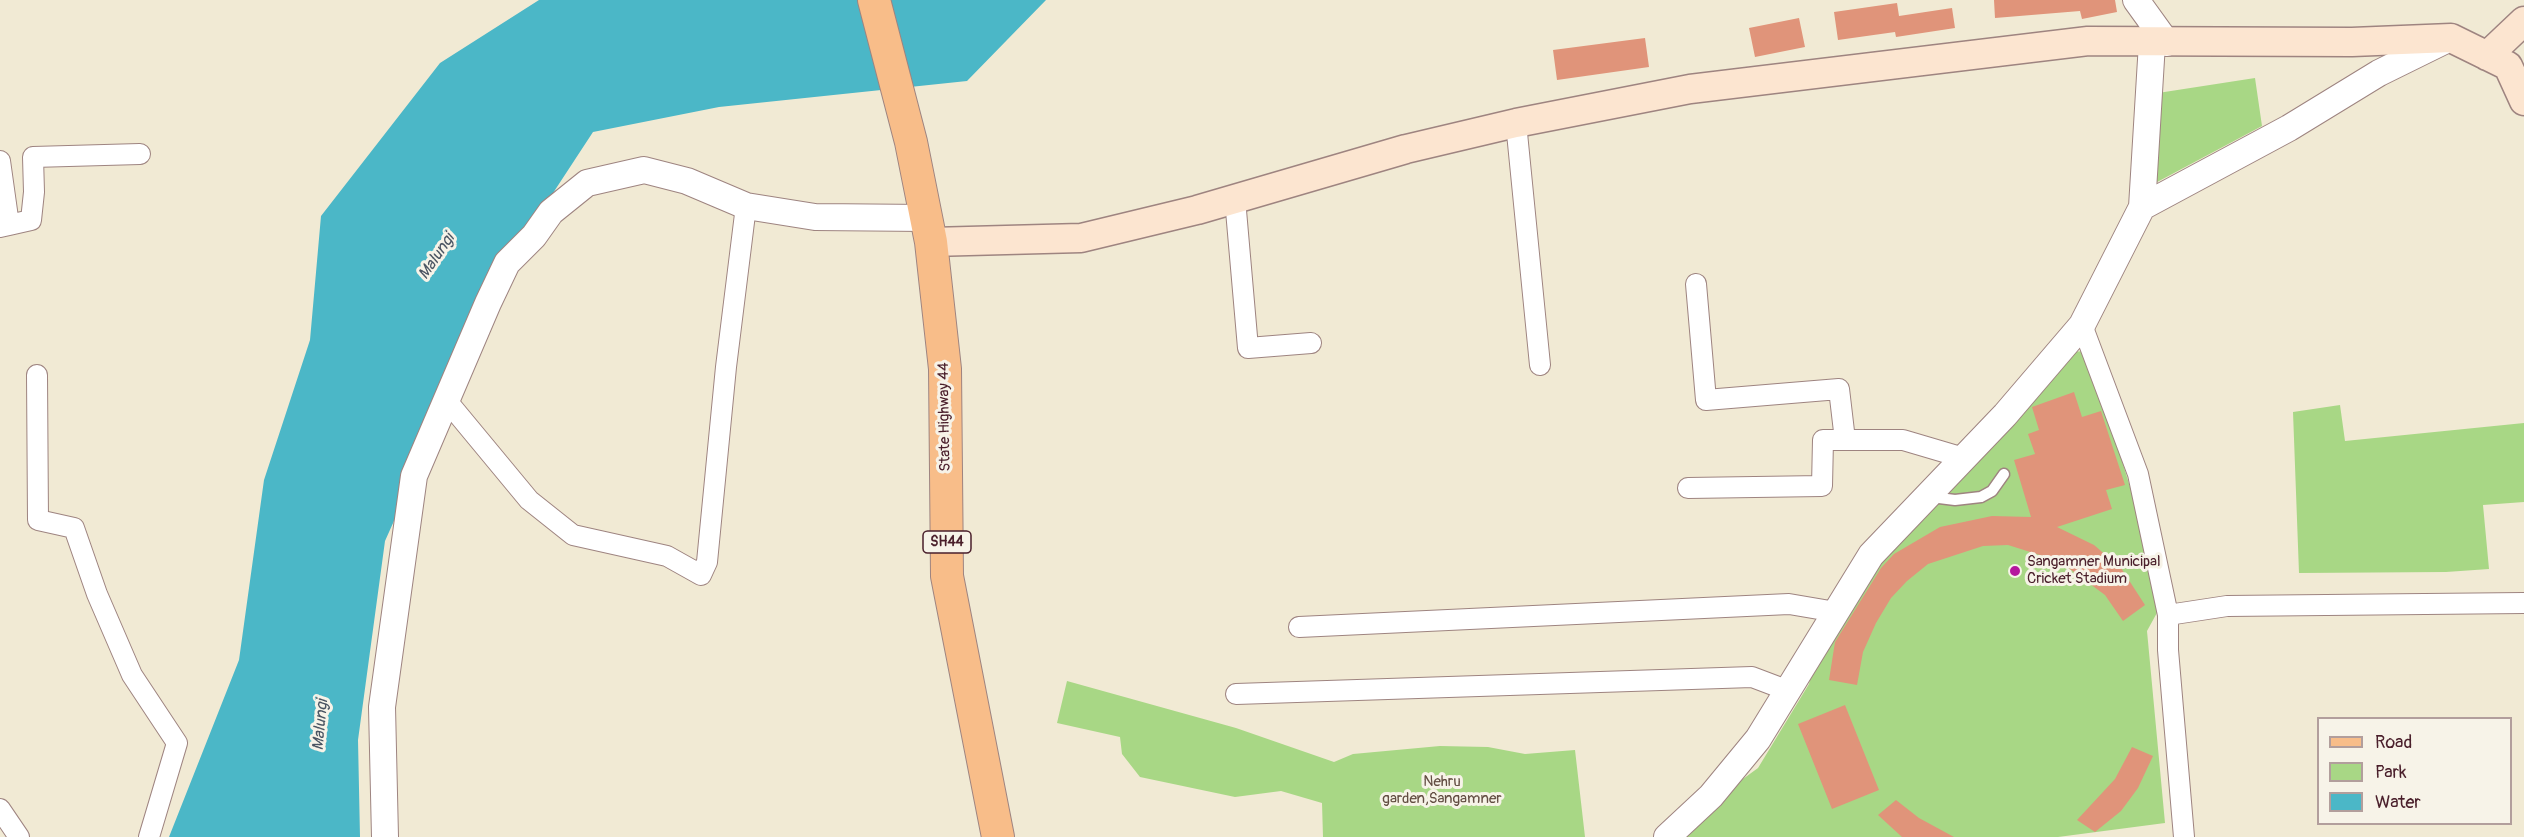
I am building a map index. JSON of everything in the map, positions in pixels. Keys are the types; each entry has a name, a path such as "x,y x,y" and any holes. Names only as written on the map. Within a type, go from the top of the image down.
{"main road":[{"name":"State Highway 44","path":"874,0 911,142 928,230 945,369 947,576 998,837"},
{"path":"2487,56 2524,21"},
{"path":"928,230 1081,238 1235,199 1406,149 1516,123 1690,88 2088,41 2352,42 2451,38 2508,66 2524,101"}],"street":[{"path":"1667,837 1711,796 1758,739 1871,555 2005,415 2082,324 2142,207 2159,43 2136,0"},
{"path":"2142,207 2289,128 2379,73 2451,38"},
{"path":"1516,123 1540,365"},
{"path":"0,161 5,226 31,220 34,192 33,157 140,154"},
{"path":"385,837 382,707 414,476 507,263 534,236 551,212 587,183 644,170 687,181 746,206 815,217 928,230"},
{"path":"1235,199 1248,348 1311,343"},
{"path":"447,401 529,500 573,535 667,556 701,575 707,562 726,367 746,206"},
{"path":"1696,284 1706,400 1839,389 1845,440"},
{"path":"2082,324 2138,474 2168,615 2168,650 2184,837"},
{"path":"37,375 38,520 74,528 97,594 132,675 177,743 149,837"},
{"path":"1688,488 1822,486 1823,440 1903,440 1964,458"},
{"path":"2168,615 2227,606 2524,603"},
{"path":"1299,627 1789,604 1836,612"},
{"path":"1236,694 1752,677 1789,690"},
{"path":"0,809 19,837"}],"lane":[{"path":"1927,497 1955,500 1981,498 1992,491 2004,474"}],"green space":[{"path":"2255,78 2262,126 2144,189 2158,93"},
{"name":"Sangamner Municipal Cricket Stadium","path":"2089,351 2164,600 2147,631 2165,823 2058,837 1673,837 1673,830 1758,768 1809,684 1813,666 1846,607 1899,541 2065,352"},
{"path":"2340,405 2345,441 2524,423 2524,502 2483,505 2489,569 2446,572 2299,573 2293,412"},
{"name":"Nehru garden,Sangamner","path":"1067,681 1236,728 1334,762 1353,754 1440,746 1488,747 1525,754 1575,750 1585,837 1323,837 1322,803 1281,791 1235,797 1140,777 1122,754 1120,737 1057,723"}],"water":[{"name":"Malungi","path":"539,0 1046,0 967,81 719,107 593,132 498,277 440,418 385,541 358,740 360,837 169,837 239,660 264,480 310,340 321,216 440,63"}],"building":[{"path":"1994,0 2115,0 2117,12 2082,19 2080,11 1995,18"},
{"path":"1897,3 1899,16 1952,8 1955,28 1896,37 1895,32 1838,40 1834,12"},
{"path":"1799,18 1805,47 1755,57 1749,28"},
{"path":"1645,38 1649,67 1557,80 1553,50"},
{"path":"2074,392 2082,417 2101,411 2125,485 2106,490 2112,509 2057,527 2094,545 2121,568 2145,605 2123,621 2105,595 2059,561 2008,545 1983,546 1928,564 1907,581 1891,598 1876,623 1863,652 1857,685 1829,680 1835,642 1881,568 1894,554 1940,527 1992,516 2031,517 2014,460 2035,454 2028,434 2039,430 2032,407"},
{"path":"1845,705 1879,790 1832,809 1798,724"},
{"path":"2132,747 2153,756 2138,788 2121,811 2095,832 2077,820 2115,779"},
{"path":"1896,800 1919,818 1954,837 1902,837 1878,815"}],"place":[{"name":"Sangamner Municipal Cricket Stadium","path":"2015,571"}]}
